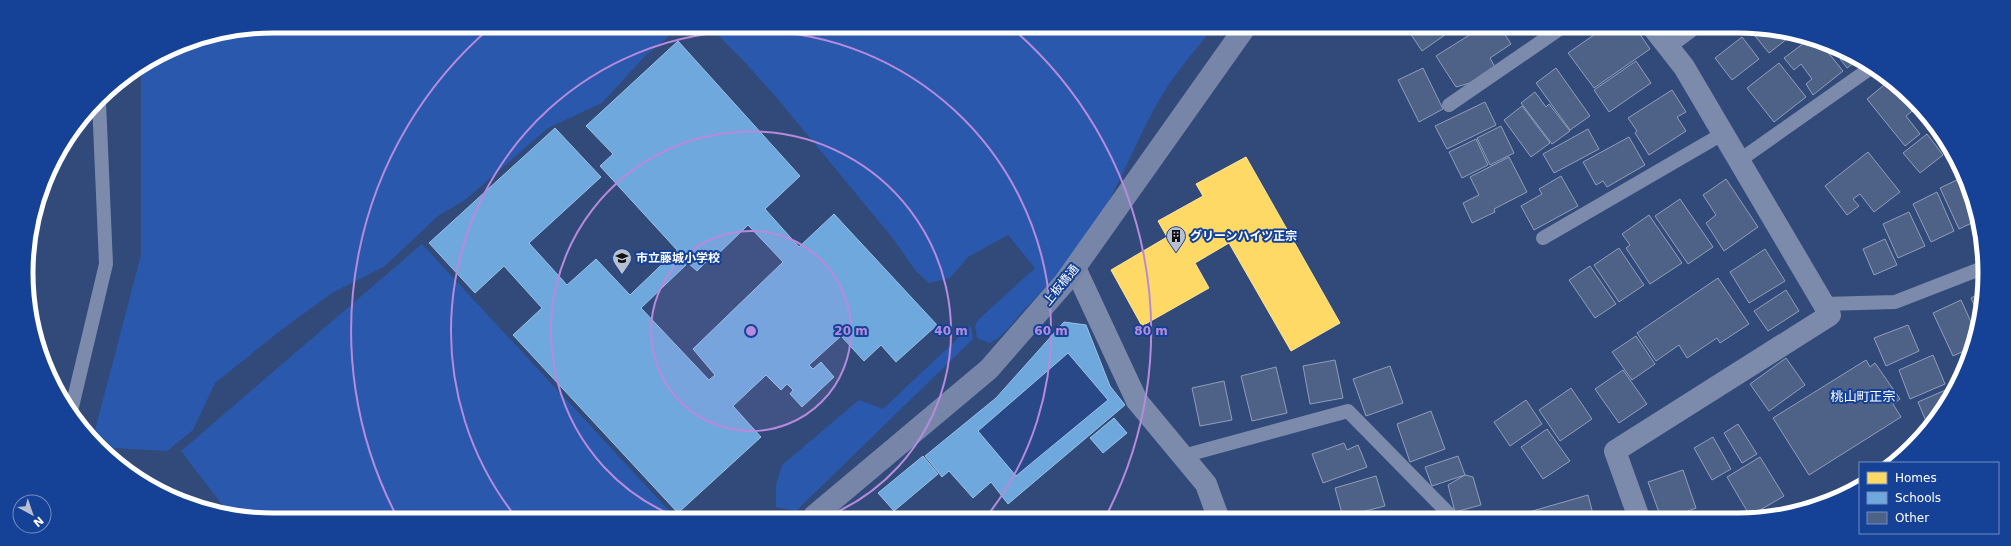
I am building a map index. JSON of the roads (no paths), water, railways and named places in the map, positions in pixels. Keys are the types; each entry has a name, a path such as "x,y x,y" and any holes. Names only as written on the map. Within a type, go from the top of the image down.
{"street":[{"name":"上板橋通","path":"818,513 989,369 1064,283 1241,33"},
{"path":"1637,513 1615,451 1830,315 1684,67 1657,33"},
{"path":"1075,268 1138,401 1206,484 1217,513"}],"lane":[{"path":"1449,105 1554,33"},
{"path":"1669,47 1688,33"},
{"path":"1740,160 1867,71"},
{"path":"72,405 106,264 99,108"},
{"path":"1543,238 1724,133"},
{"path":"1824,304 1895,302 1978,270"},
{"path":"1183,456 1348,411 1448,513"}],"place":[{"name":"グリーンハイツ正宗","path":"1176,253"},
{"name":"市立藤城小学校","path":"622,275"}],"district":[{"name":"桃山町正宗","path":"1863,396"}]}
